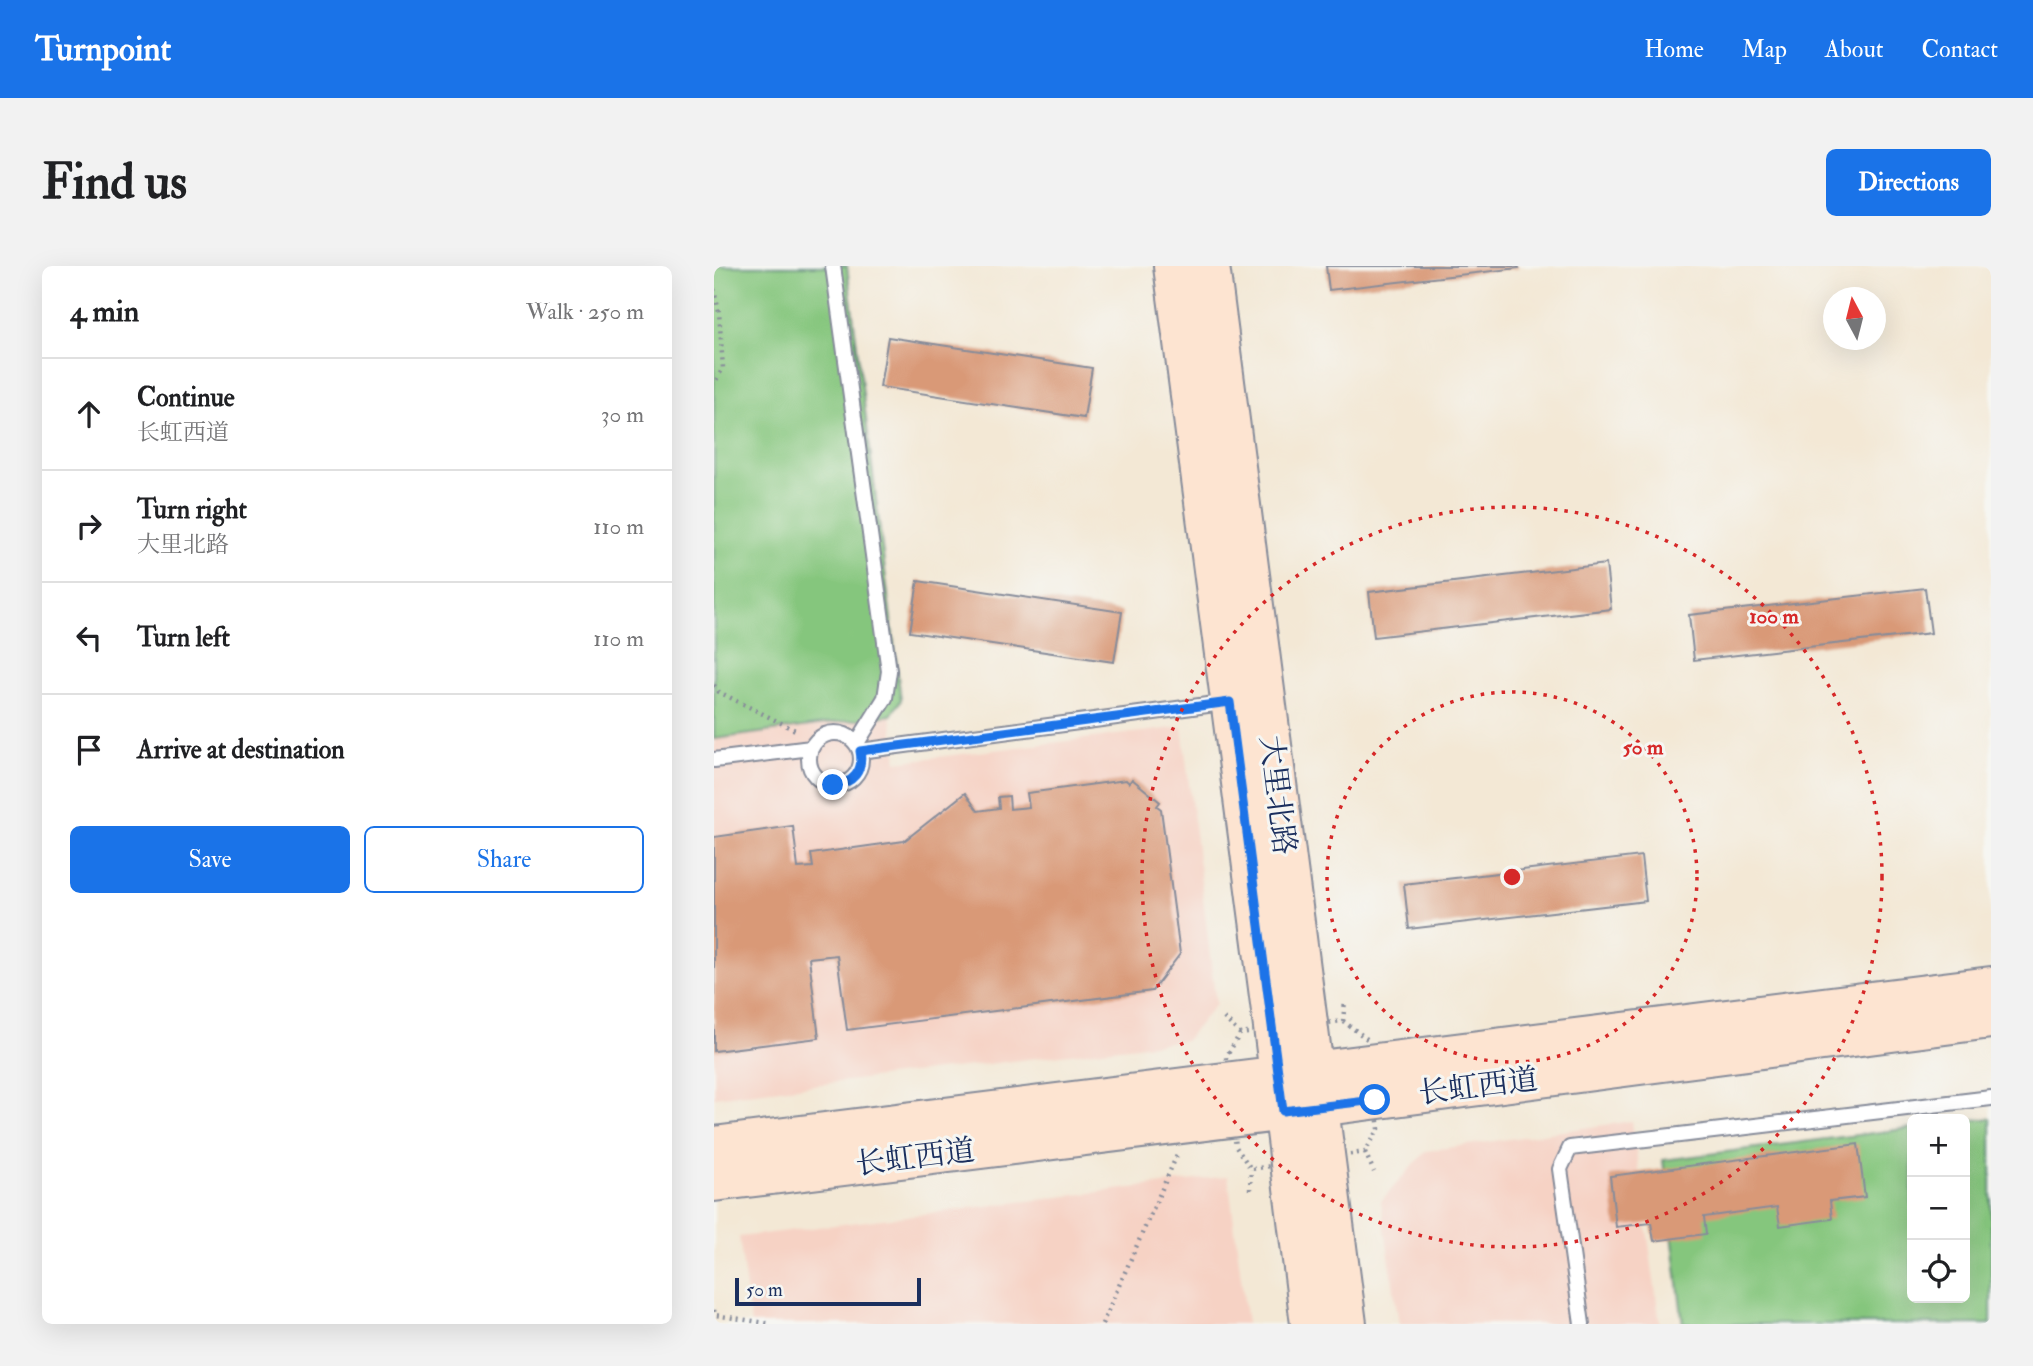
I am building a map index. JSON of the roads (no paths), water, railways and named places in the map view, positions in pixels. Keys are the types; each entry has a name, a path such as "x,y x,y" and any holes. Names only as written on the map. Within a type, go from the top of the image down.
{"main road":[{"name":"大里北路","path":"1173,266 1230,702 1299,1091 1346,1324"},
{"name":"大里北路","path":"1210,266 1299,1091 1310,1324"},
{"name":"长虹西道","path":"714,1182 1991,986"},
{"name":"长虹西道","path":"714,1146 1299,1091 1991,1019"}],"lane":[{"path":"833,266 889,671 885,698 859,747"},
{"path":"859,747 1230,702"},
{"path":"842,733 850,737 859,747 862,760 856,776 842,785 825,784 812,772 809,756 811,748 816,740 824,735 842,733"},
{"path":"714,760 811,748"},
{"path":"1582,1324 1560,1169 1570,1148 1991,1098"}]}
